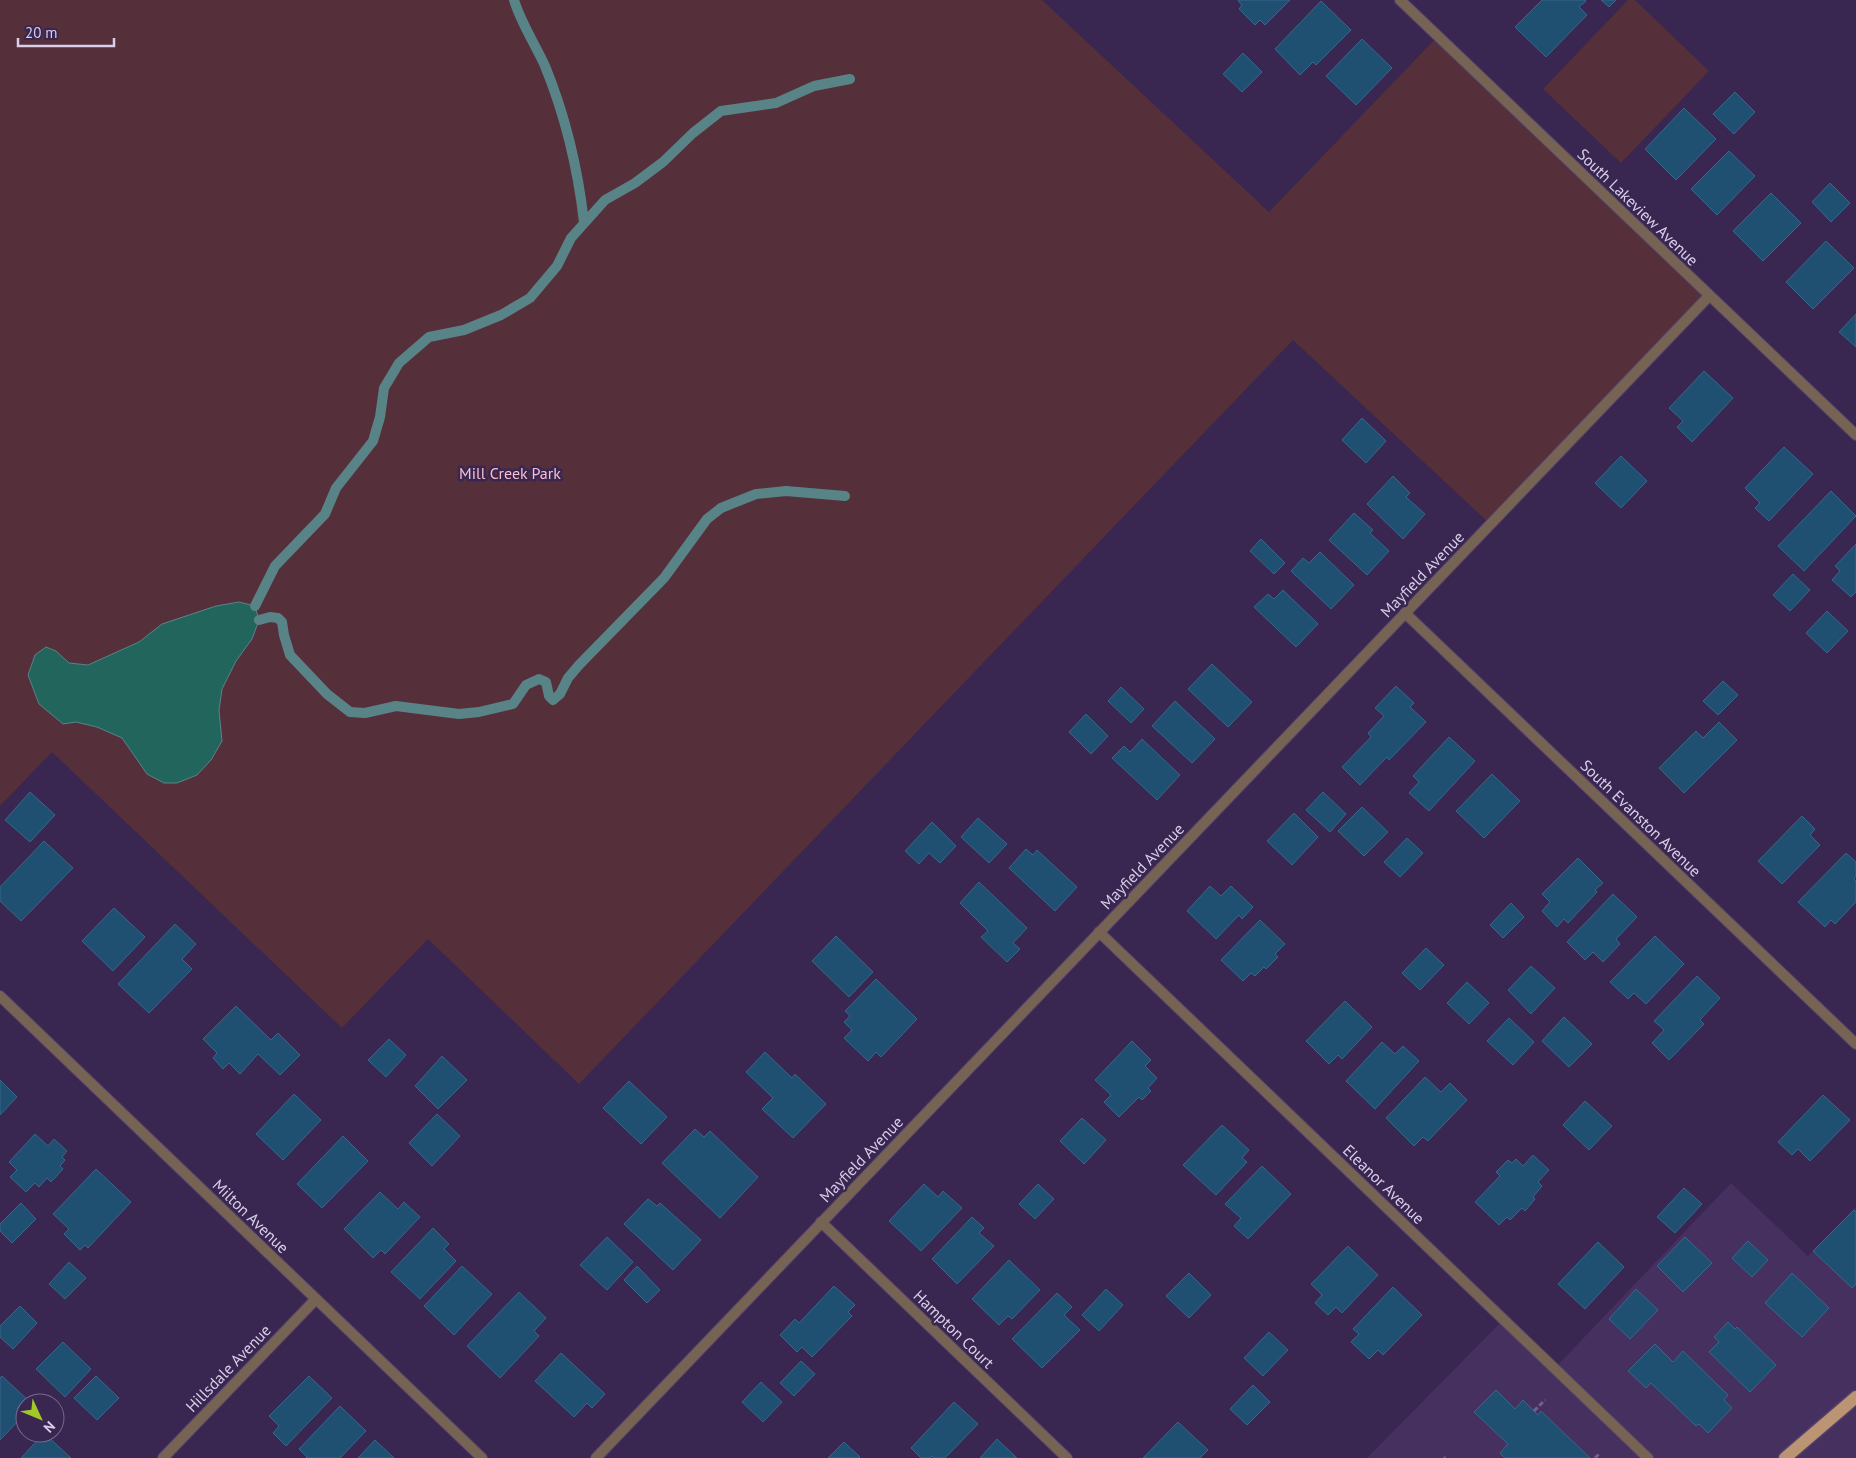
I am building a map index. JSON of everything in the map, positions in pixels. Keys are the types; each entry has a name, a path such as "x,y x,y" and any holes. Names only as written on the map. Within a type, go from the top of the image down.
{"main road":[{"path":"1785,1458 1856,1397"}],"street":[{"name":"South Lakeview Avenue","path":"1400,0 1856,435"},
{"name":"Mayfield Avenue","path":"596,1458 1710,296"},
{"name":"South Evanston Avenue","path":"1405,613 1856,1044"},
{"name":"Eleanor Avenue","path":"1099,932 1648,1458"},
{"name":"Milton Avenue","path":"0,996 482,1458"},
{"name":"Hampton Court","path":"821,1222 1067,1458"},
{"name":"Hillsdale Avenue","path":"163,1458 316,1298"}],"path":[{"path":"1534,1411 1545,1400"},
{"path":"1595,1458 1600,1453"}],"shaded area":[{"path":"239,602 255,606 259,620 252,639 236,661 222,689 219,710 222,741 211,760 197,775 177,783 164,783 147,774 122,738 97,727 76,722 63,724 39,704 28,675 35,655 46,647 56,651 69,663 88,665 139,642 162,624 216,606"},
{"path":"1731,1183 1808,1256 1856,1207 1856,1458 1367,1458 1503,1320 1555,1368"}],"green space":[{"name":"Mill Creek Park","path":"0,0 1042,0 1269,212 1438,36 1709,296 1490,524 1293,340 579,1084 428,939 342,1028 52,752 0,806"},
{"path":"1628,0 1635,0 1709,71 1621,163 1543,89"}],"building":[{"path":"1239,0 1290,0 1265,25 1260,20 1255,25 1239,9 1242,5"},
{"path":"1542,0 1585,0 1579,7 1587,15 1546,57 1515,27"},
{"path":"1601,0 1616,0 1609,7"},
{"path":"1321,1 1351,30 1316,65 1313,62 1300,75 1275,49"},
{"path":"1362,39 1392,68 1356,105 1326,76"},
{"path":"1243,53 1262,72 1242,92 1223,74"},
{"path":"1735,92 1755,112 1734,134 1713,114"},
{"path":"1684,108 1716,139 1676,180 1645,149"},
{"path":"1729,151 1755,176 1717,215 1691,189"},
{"path":"1830,183 1850,203 1831,222 1812,202"},
{"path":"1771,193 1801,223 1763,261 1733,231"},
{"path":"1826,241 1854,268 1813,309 1786,282"},
{"path":"1856,314 1856,347 1839,332"},
{"path":"1704,371 1733,398 1692,442 1677,427 1683,421 1669,408"},
{"path":"1362,418 1386,441 1366,463 1342,440"},
{"path":"1784,447 1813,474 1769,521 1755,508 1760,503 1745,488"},
{"path":"1621,456 1647,481 1621,508 1595,483"},
{"path":"1393,476 1410,493 1406,497 1425,514 1403,539 1367,504"},
{"path":"1831,491 1856,516 1804,571 1778,546"},
{"path":"1354,513 1373,530 1370,533 1389,551 1367,575 1329,540"},
{"path":"1261,539 1285,563 1274,574 1250,551"},
{"path":"1856,544 1856,592 1851,597 1832,580 1840,571 1835,566"},
{"path":"1320,552 1354,585 1331,609 1291,571 1303,558 1309,563"},
{"path":"1793,574 1810,590 1790,611 1773,595"},
{"path":"1283,590 1318,624 1296,647 1254,607 1268,594 1274,599"},
{"path":"1827,611 1848,631 1827,653 1806,633"},
{"path":"1212,664 1252,702 1228,727 1188,689"},
{"path":"1723,681 1738,695 1718,715 1703,701"},
{"path":"1396,686 1414,703 1410,707 1426,722 1389,760 1387,757 1360,785 1342,767 1371,737 1368,733 1384,716 1375,708"},
{"path":"1121,687 1144,709 1131,723 1108,701"},
{"path":"1175,701 1215,739 1192,763 1152,726"},
{"path":"1086,714 1108,736 1091,754 1069,732"},
{"path":"1719,722 1737,740 1684,793 1659,768 1696,731 1703,738"},
{"path":"1449,737 1475,761 1429,811 1409,793 1419,782 1413,776"},
{"path":"1142,739 1180,775 1157,800 1112,758 1124,746 1130,752"},
{"path":"1492,774 1520,801 1484,838 1456,811"},
{"path":"30,792 55,815 30,842 5,820"},
{"path":"1323,792 1346,814 1330,832 1306,810"},
{"path":"1362,807 1388,832 1364,856 1338,831"},
{"path":"1294,813 1318,837 1292,865 1267,841"},
{"path":"1802,816 1815,829 1810,835 1820,845 1782,884 1758,861"},
{"path":"978,818 1007,844 989,863 961,837"},
{"path":"932,822 956,846 940,863 929,853 919,864 905,851"},
{"path":"1407,838 1423,853 1400,877 1384,862"},
{"path":"44,841 73,868 21,921 0,901 0,887"},
{"path":"1026,849 1033,855 1037,850 1077,887 1055,911 1009,868"},
{"path":"1846,853 1856,862 1856,876 1854,879 1856,881 1856,902 1835,924 1831,920 1825,927 1798,902"},
{"path":"1578,858 1603,883 1568,923 1564,919 1557,927 1542,911 1550,902 1542,894"},
{"path":"979,882 1027,928 1013,943 1020,949 1007,962 981,937 988,931 960,903"},
{"path":"1210,886 1221,896 1231,886 1253,907 1242,919 1239,915 1216,939 1187,911"},
{"path":"1613,894 1637,917 1616,939 1620,944 1603,962 1593,952 1585,960 1567,942"},
{"path":"1511,903 1524,917 1503,938 1490,925"},
{"path":"114,908 145,937 113,971 82,941"},
{"path":"1260,920 1285,944 1275,954 1278,957 1266,969 1264,967 1255,976 1251,973 1243,981 1221,960"},
{"path":"175,924 196,944 182,959 192,969 149,1013 118,984"},
{"path":"836,936 873,972 849,997 812,961"},
{"path":"1655,936 1684,964 1646,1004 1634,993 1628,999 1610,982"},
{"path":"1426,948 1444,965 1420,990 1402,973"},
{"path":"1531,966 1555,988 1531,1014 1508,990"},
{"path":"1697,976 1720,998 1700,1020 1704,1024 1669,1060 1652,1043 1664,1030 1654,1021"},
{"path":"876,979 917,1019 881,1057 876,1052 868,1061 844,1038 852,1030 844,1022 850,1016 845,1011"},
{"path":"1467,982 1489,1003 1469,1024 1447,1003"},
{"path":"1345,1001 1372,1027 1342,1059 1338,1055 1329,1064 1306,1041"},
{"path":"236,1006 271,1040 278,1033 300,1055 280,1075 258,1054 240,1074 229,1063 223,1069 213,1058 217,1053 203,1039"},
{"path":"1564,1017 1592,1044 1569,1067 1542,1041"},
{"path":"1509,1018 1534,1042 1513,1065 1487,1041"},
{"path":"389,1039 406,1055 386,1077 368,1060"},
{"path":"1132,1041 1151,1060 1145,1066 1157,1078 1148,1088 1151,1091 1142,1100 1139,1097 1119,1117 1104,1102 1111,1095 1095,1080"},
{"path":"1382,1042 1395,1054 1403,1046 1419,1061 1375,1109 1346,1081"},
{"path":"765,1052 792,1078 795,1074 826,1104 793,1138 762,1109 773,1098 746,1072"},
{"path":"442,1056 467,1080 438,1109 415,1086"},
{"path":"1425,1077 1441,1092 1450,1083 1467,1100 1428,1141 1423,1137 1414,1146 1386,1118"},
{"path":"0,1080 17,1097 0,1115"},
{"path":"629,1081 667,1117 641,1144 603,1108"},
{"path":"294,1094 321,1120 283,1160 256,1134"},
{"path":"1823,1095 1850,1120 1810,1161 1798,1149 1792,1155 1778,1142"},
{"path":"1585,1101 1612,1126 1589,1150 1563,1125"},
{"path":"437,1114 460,1136 432,1166 409,1143"},
{"path":"1082,1118 1106,1140 1084,1164 1060,1141"},
{"path":"1222,1125 1249,1150 1242,1158 1247,1162 1216,1195 1183,1165"},
{"path":"695,1129 704,1137 710,1131 758,1177 720,1218 662,1163"},
{"path":"35,1134 48,1146 54,1139 67,1151 62,1157 65,1160 60,1166 63,1169 51,1182 47,1178 39,1187 35,1183 26,1192 10,1177 17,1170 9,1162"},
{"path":"343,1136 368,1161 322,1208 297,1184"},
{"path":"1533,1155 1549,1170 1538,1182 1542,1186 1533,1197 1535,1199 1525,1211 1522,1208 1510,1220 1507,1217 1499,1225 1475,1202 1500,1176 1496,1172 1508,1160 1512,1163 1516,1159 1523,1166"},
{"path":"1262,1166 1291,1194 1248,1239 1234,1226 1241,1218 1225,1204"},
{"path":"96,1169 131,1202 88,1248 85,1245 80,1250 64,1234 69,1229 53,1214"},
{"path":"924,1184 938,1197 943,1191 962,1208 921,1251 889,1221"},
{"path":"1038,1184 1054,1199 1035,1219 1019,1204"},
{"path":"1684,1188 1702,1204 1675,1233 1657,1217"},
{"path":"380,1192 398,1209 404,1202 420,1217 385,1254 381,1250 373,1258 344,1229"},
{"path":"648,1199 657,1206 660,1203 701,1240 673,1270 624,1224"},
{"path":"21,1203 36,1219 12,1243 0,1231 0,1224"},
{"path":"1854,1210 1856,1212 1856,1284 1852,1288 1813,1251"},
{"path":"972,1217 984,1228 979,1233 994,1246 957,1284 932,1259"},
{"path":"433,1228 449,1244 444,1249 456,1261 420,1299 391,1272"},
{"path":"607,1237 633,1262 607,1290 580,1265"},
{"path":"1685,1237 1712,1263 1683,1292 1657,1266"},
{"path":"1748,1241 1768,1260 1752,1277 1732,1258"},
{"path":"1598,1242 1624,1267 1585,1309 1558,1284"},
{"path":"1348,1246 1378,1275 1342,1313 1336,1307 1328,1315 1315,1303 1322,1295 1311,1284"},
{"path":"1009,1260 1040,1290 1012,1319 1008,1316 999,1325 972,1299"},
{"path":"69,1262 86,1278 65,1299 49,1284"},
{"path":"462,1266 492,1294 454,1335 424,1306"},
{"path":"637,1266 660,1290 647,1303 624,1280"},
{"path":"1189,1273 1211,1295 1189,1318 1166,1296"},
{"path":"1792,1273 1829,1308 1802,1337 1765,1303"},
{"path":"834,1286 855,1305 848,1312 852,1316 812,1357 802,1347 797,1352 780,1335 795,1319 799,1323"},
{"path":"1393,1287 1422,1315 1383,1355 1378,1350 1369,1359 1351,1342 1359,1334 1353,1329"},
{"path":"1106,1289 1123,1305 1099,1331 1082,1315"},
{"path":"1636,1289 1658,1310 1630,1339 1609,1319"},
{"path":"519,1292 546,1318 534,1331 539,1336 500,1378 467,1346"},
{"path":"1057,1293 1072,1307 1064,1315 1080,1330 1042,1368 1012,1339"},
{"path":"20,1306 37,1323 13,1349 0,1337 0,1326"},
{"path":"1728,1322 1735,1329 1737,1327 1776,1365 1750,1392 1709,1352 1719,1342 1714,1337"},
{"path":"1269,1332 1288,1350 1263,1376 1244,1358"},
{"path":"63,1342 91,1369 65,1397 65,1393 61,1393 36,1369"},
{"path":"1655,1344 1673,1362 1683,1351 1728,1395 1724,1400 1732,1408 1708,1433 1699,1424 1696,1426 1651,1383 1646,1388 1628,1371"},
{"path":"561,1353 605,1394 592,1408 587,1403 574,1417 535,1381"},
{"path":"801,1361 815,1374 794,1396 780,1383"},
{"path":"2,1376 20,1393 15,1393 15,1424 0,1440 0,1378"},
{"path":"96,1376 119,1398 97,1420 74,1398"},
{"path":"309,1376 332,1398 286,1446 273,1433 279,1426 269,1416"},
{"path":"761,1382 782,1402 763,1422 742,1402"},
{"path":"1253,1385 1270,1402 1247,1425 1230,1409"},
{"path":"1496,1390 1515,1409 1523,1400 1538,1415 1541,1411 1590,1458 1505,1458 1500,1453 1508,1444 1474,1412"},
{"path":"954,1402 978,1424 945,1458 934,1458 932,1456 930,1458 921,1458 911,1448"},
{"path":"340,1406 366,1431 340,1458 306,1458 299,1449"},
{"path":"1178,1422 1208,1450 1200,1458 1143,1458"},
{"path":"997,1439 1017,1458 980,1458"},
{"path":"375,1440 394,1458 358,1458"},
{"path":"844,1442 860,1457 828,1458"},
{"path":"35,1443 55,1443 71,1458 21,1458"}],"waterway":[{"path":"514,0 524,25 545,66 565,123 584,222"},
{"path":"255,606 275,566 325,514 336,488 373,441 380,417 384,388 399,363 429,337 464,330 501,315 530,298 557,266 571,238 605,200 635,183 663,162 693,133 721,111 776,103 814,86 850,79"},
{"path":"259,620 270,617 278,618 282,622 290,655 327,694 350,712 365,713 396,706 459,714 479,712 513,704 526,685 539,679 546,682 549,696 553,700 560,694 568,678 579,665 664,578 707,519 721,508 756,494 786,491 845,496"}]}
